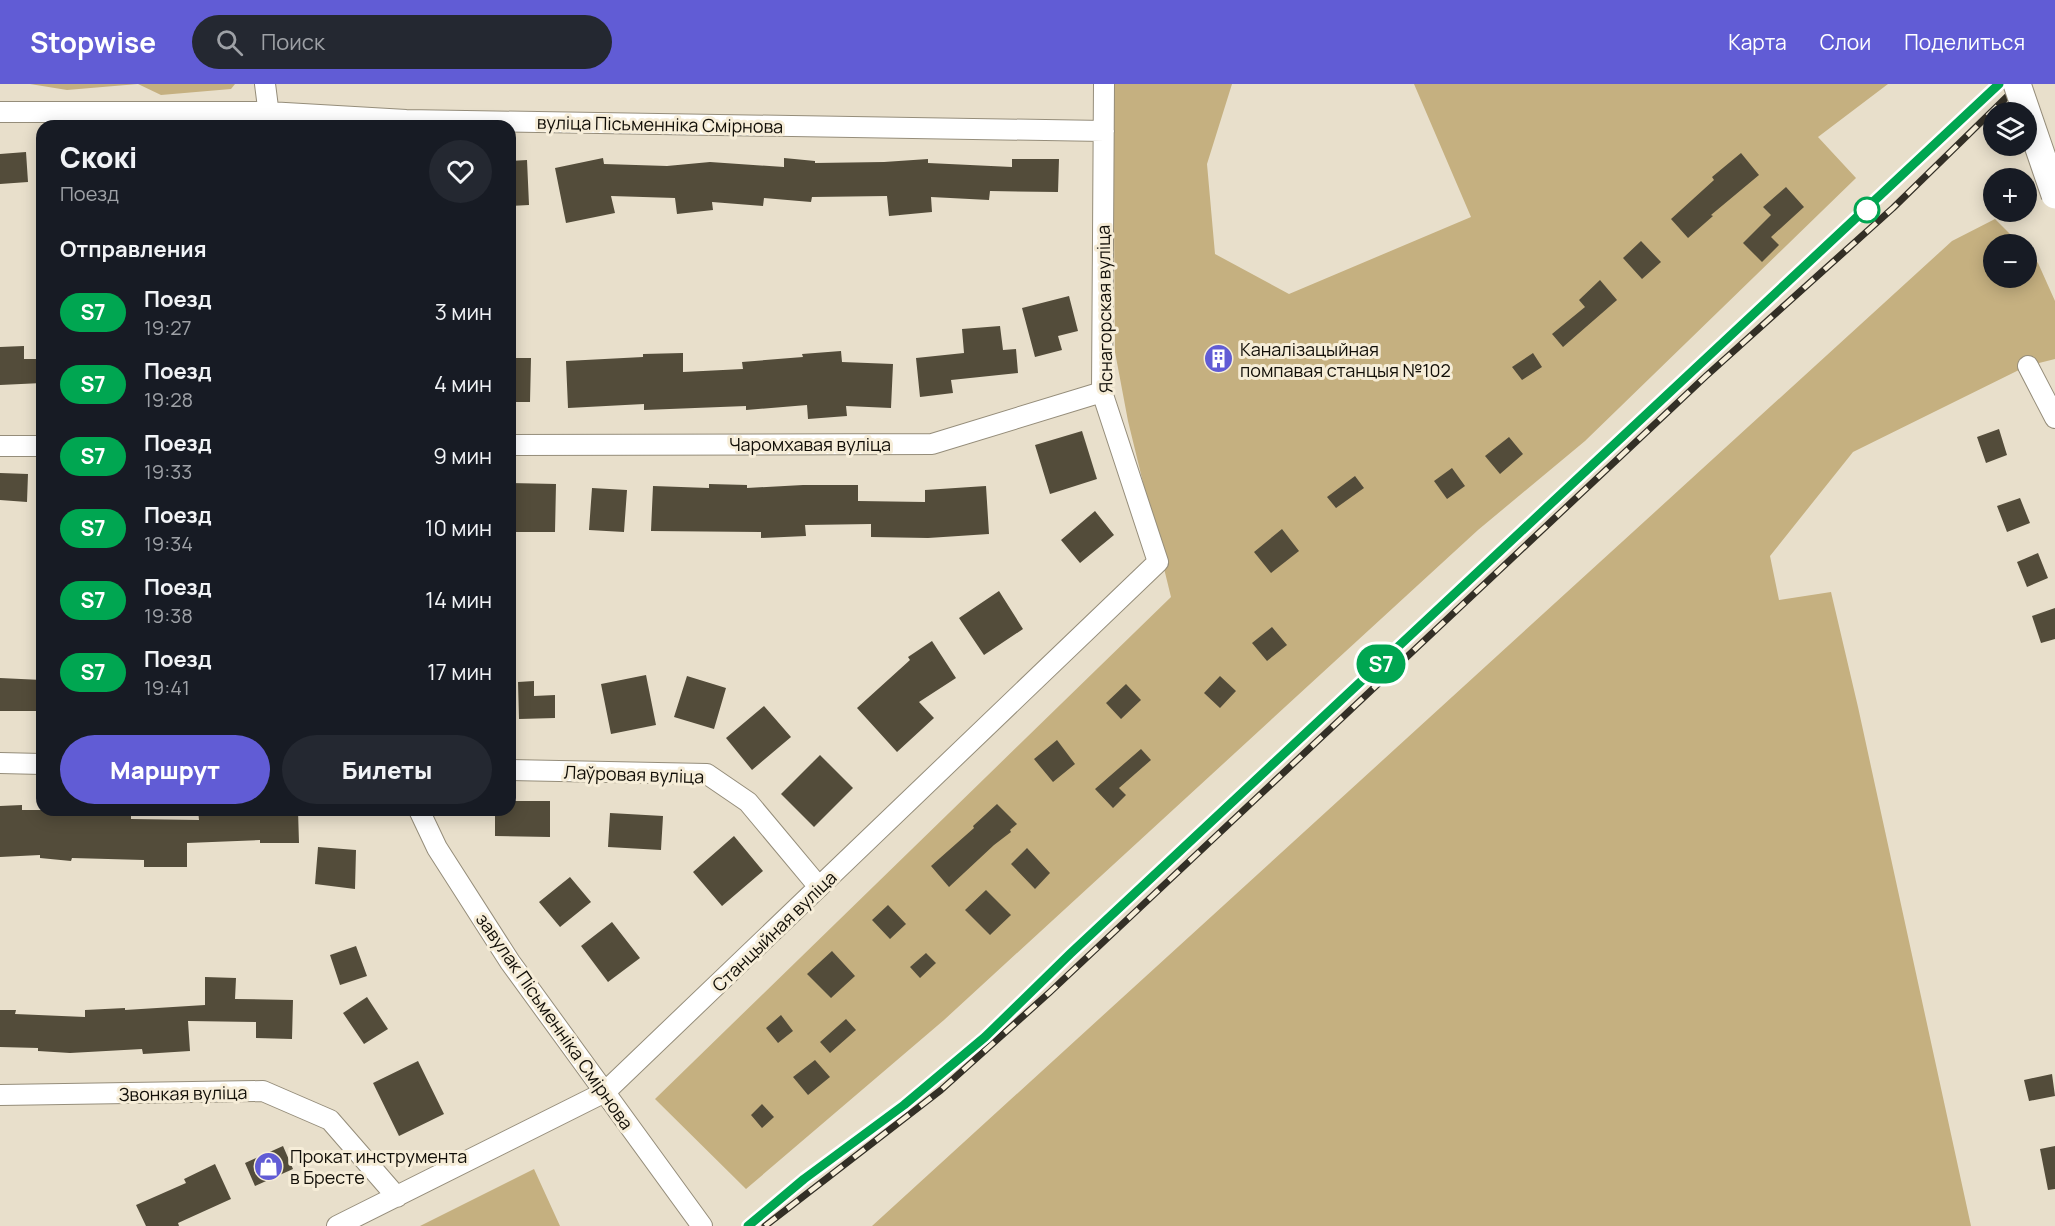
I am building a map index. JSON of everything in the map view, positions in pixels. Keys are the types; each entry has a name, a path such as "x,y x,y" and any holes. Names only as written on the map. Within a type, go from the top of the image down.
{"highway":[{"path":"2017,84 2055,195"}],"street":[{"path":"264,84 269,119"},
{"name":"Яснагорская вуліца","path":"1104,84 1102,392 1158,562"},
{"name":"вуліца Пісьменніка Смірнова","path":"0,112 406,120"},
{"name":"вуліца Пісьменніка Смірнова","path":"516,122 1104,130"},
{"path":"2028,366 2055,418"},
{"name":"Чаромхавая вуліца","path":"516,445 932,444 1102,392"},
{"path":"0,446 36,446"},
{"name":"Станцыйная вуліца","path":"338,1226 605,1092 1158,562"},
{"path":"0,763 36,764"},
{"name":"Лаўровая вуліца","path":"516,770 707,774 748,802 819,887"},
{"name":"завулак Пісьменніка Смірнова","path":"422,816 437,848 510,962 702,1226"},
{"name":"Звонкая вуліца","path":"0,1095 263,1091 330,1120 397,1197"}],"shaded area":[{"path":"30,84 138,84 67,90"},
{"path":"138,84 235,84 231,89 161,95"},
{"path":"1113,84 1232,84 1207,164 1215,254 1289,294 1471,217 1414,84 1888,84 1818,137 1856,178 1585,441 1478,530 944,1020 746,1189 655,1099 1171,597 1128,421 1115,352"},
{"path":"1989,222 1998,222 2010,234 1983,234 1983,288 2037,288 2038,263 2055,301 2055,359 2027,366 1853,452 1770,556 1779,600 1831,592 1971,1226 872,1226 1952,241"},
{"path":"534,1169 560,1226 420,1226"}],"building":[{"path":"26,152 28,182 0,184 0,154"},
{"path":"1741,153 1759,175 1711,215 1713,216 1688,238 1671,219 1714,180 1712,177"},
{"path":"603,158 604,164 667,166 710,162 784,167 784,158 815,161 815,163 928,159 928,163 1012,167 1012,159 1059,159 1058,192 990,191 989,200 931,197 932,212 889,216 887,196 812,197 811,202 764,198 763,206 712,202 713,210 677,214 675,198 611,196 615,213 566,223 555,168"},
{"path":"527,160 529,205 516,206 516,161"},
{"path":"1786,187 1804,207 1771,237 1779,245 1762,262 1743,243 1771,215 1763,207"},
{"path":"1641,241 1661,262 1642,279 1623,258"},
{"path":"1600,280 1617,300 1563,347 1552,334 1585,307 1579,300"},
{"path":"1069,296 1078,331 1058,336 1062,350 1035,357 1022,308"},
{"path":"1000,326 1003,350 1016,349 1018,373 951,380 953,393 920,397 916,358 964,353 962,329"},
{"path":"24,346 24,359 36,359 36,383 0,385 0,347"},
{"path":"841,351 842,362 893,364 891,408 846,406 847,416 808,419 807,405 746,410 746,406 644,410 644,404 568,408 566,361 683,353 683,372 743,369 742,362"},
{"path":"1533,353 1542,367 1522,380 1512,367"},
{"path":"516,358 531,358 530,402 516,402"},
{"path":"1999,429 2007,455 1986,463 1977,437"},
{"path":"1082,431 1097,479 1050,494 1035,445"},
{"path":"1509,437 1523,454 1500,474 1485,456"},
{"path":"1452,468 1465,486 1447,499 1434,481"},
{"path":"0,473 28,474 27,502 0,500"},
{"path":"1355,476 1364,488 1336,508 1327,497"},
{"path":"516,483 556,484 555,532 516,532"},
{"path":"709,484 747,485 747,488 858,485 858,501 925,502 925,490 986,486 989,534 928,538 871,537 871,524 805,525 806,536 761,538 761,532 651,531 653,486 709,488"},
{"path":"592,488 627,490 624,532 589,530"},
{"path":"2020,498 2030,523 2007,532 1997,506"},
{"path":"1095,511 1114,535 1080,563 1061,540"},
{"path":"1282,529 1299,551 1271,573 1254,552"},
{"path":"2038,553 2048,578 2027,587 2017,562"},
{"path":"999,591 1023,629 984,655 959,618"},
{"path":"2055,608 2055,639 2041,643 2032,616"},
{"path":"1272,627 1287,645 1267,661 1252,643"},
{"path":"932,641 956,678 919,702 934,718 897,752 857,708 910,660 908,657"},
{"path":"646,675 656,725 611,734 601,684"},
{"path":"687,676 726,688 714,729 674,717"},
{"path":"1220,676 1236,691 1220,708 1204,693"},
{"path":"0,678 36,680 36,711 0,711"},
{"path":"534,681 534,696 555,695 555,718 519,719 518,682"},
{"path":"1126,684 1141,700 1121,719 1106,703"},
{"path":"764,706 791,737 752,770 726,738"},
{"path":"1057,740 1075,764 1053,782 1034,759"},
{"path":"1141,749 1151,760 1119,788 1126,795 1113,808 1095,789"},
{"path":"820,755 853,788 814,827 781,794"},
{"path":"516,801 550,801 550,837 495,836 495,816 516,816"},
{"path":"997,804 1017,824 949,887 931,866"},
{"path":"22,805 22,810 36,810 36,816 131,816 131,819 199,820 199,816 298,816 299,843 260,843 260,840 187,843 187,867 144,867 144,860 72,858 71,861 40,858 40,855 0,857 0,806"},
{"path":"610,813 663,816 661,850 608,847"},
{"path":"734,836 763,871 722,906 693,872"},
{"path":"318,847 356,850 355,889 315,884"},
{"path":"1027,848 1050,873 1035,889 1011,864"},
{"path":"570,877 591,902 560,927 539,902"},
{"path":"986,890 1011,915 990,935 965,910"},
{"path":"888,905 906,924 890,939 872,920"},
{"path":"612,922 640,958 608,982 581,946"},
{"path":"356,946 367,976 340,985 330,955"},
{"path":"832,951 855,976 831,998 807,974"},
{"path":"926,953 936,963 920,978 910,967"},
{"path":"205,977 236,978 235,999 293,1000 292,1039 256,1038 256,1022 188,1021 190,1051 143,1054 142,1049 70,1053 38,1051 38,1048 0,1047 0,1010 16,1010 15,1014 85,1017 85,1010 205,1005"},
{"path":"367,997 388,1029 364,1044 343,1013"},
{"path":"781,1015 793,1031 778,1043 766,1028"},
{"path":"846,1019 856,1030 830,1053 820,1042"},
{"path":"815,1060 830,1077 808,1095 793,1077"},
{"path":"418,1061 444,1114 399,1136 373,1083"},
{"path":"2052,1074 2055,1096 2029,1101 2024,1080"},
{"path":"762,1104 774,1117 762,1128 751,1115"},
{"name":"Прокат инструмента в Бресте","path":"283,1146 293,1169 255,1186 245,1163"},
{"path":"2055,1146 2055,1189 2048,1190 2040,1149"},
{"path":"215,1164 231,1199 178,1223 179,1226 146,1226 136,1205 186,1183 184,1179"}],"railway":[{"path":"748,1226 804,1179 905,1105 985,1037 1054,969 1999,84"},
{"path":"765,1226 941,1090 1050,992 1706,376 1893,208 2020,84"}],"train":[{"name":"S7","path":"748,1226 804,1179 904,1105 985,1037 1071,953 1880,198 1999,84"}],"place":[{"name":"Каналізацыйная помпавая станцыя №102","path":"1219,359"},
{"name":"Прокат инструмента в Бресте","path":"269,1166"}]}
